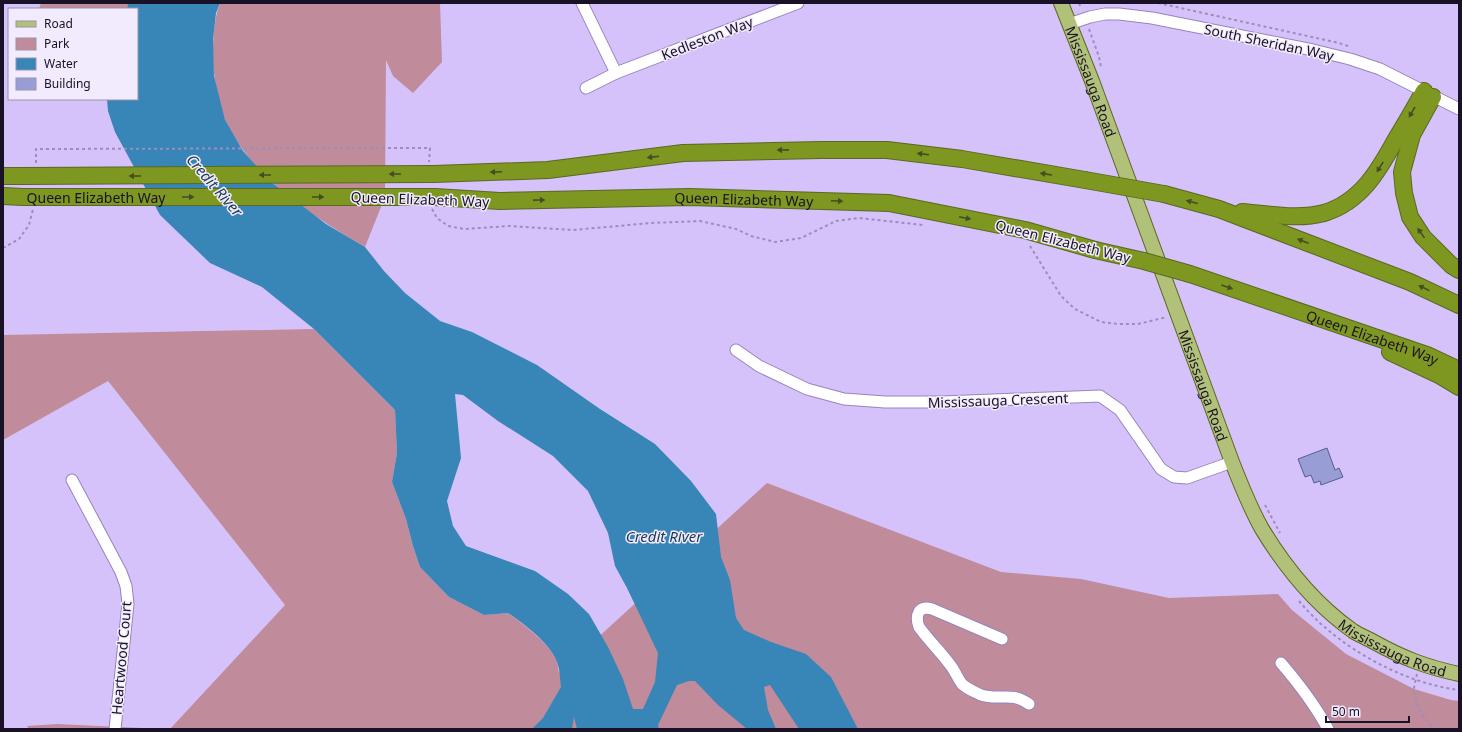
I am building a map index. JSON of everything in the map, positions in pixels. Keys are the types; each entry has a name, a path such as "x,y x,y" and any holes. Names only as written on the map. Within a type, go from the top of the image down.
{"highway":[{"path":"1219,209 1282,216 1305,216 1324,213 1344,205 1363,190 1379,171 1428,94"},
{"path":"1428,94 1412,135 1402,172 1404,193 1410,217 1423,237 1451,265 1459,270"},
{"name":"Queen Elizabeth Way","path":"3,176 432,168 548,170 683,153 887,150 962,159 1164,194 1219,209 1410,282 1459,305"},
{"name":"Queen Elizabeth Way","path":"3,196 433,202 690,197 888,203 1025,230 1095,250 1144,261 1190,274 1427,355 1459,370"},
{"path":"1315,316 1439,375 1459,387"}],"main road":[{"name":"Mississauga Road","path":"1061,3 1232,462 1245,495 1262,528 1278,553 1300,581 1324,607 1353,631 1400,657 1436,670 1459,674"}],"street":[{"path":"582,3 616,74"},
{"name":"Kedleston Way","path":"586,88 616,74 798,3"},
{"name":"South Sheridan Way","path":"1069,24 1105,14 1120,14 1152,18 1236,34 1350,59 1380,69 1459,109"},
{"name":"Mississauga Crescent","path":"736,350 759,366 807,389 844,399 885,402 942,402 1100,396 1120,410 1160,468 1174,477 1187,478 1232,462"},
{"name":"Heartwood Court","path":"72,480 121,572 126,586 128,604 115,729"},
{"path":"1002,639 932,609 922,609 918,613 917,621 919,627 968,689 992,697 1014,696 1029,704"},
{"path":"1281,663 1315,706 1328,729"}],"path":[{"path":"1097,50 1102,72"},
{"path":"36,149 430,148 432,168"},
{"path":"433,202 437,218 448,226 464,229 509,226 573,230 651,223 700,221 736,229 751,236 775,242 801,238 836,222 859,218 928,225"},
{"path":"1024,243 1030,246 1061,296 1075,308 1101,322 1138,324 1178,314"},
{"path":"1262,501 1282,536"},
{"path":"1419,663 1414,690 1423,715 1435,729"}],"green space":[{"path":"41,3 128,3 127,8 39,8"},
{"path":"220,3 440,3 442,62 413,93 393,76 386,60 385,197 365,247 310,212 276,185 246,154 228,126 218,99 213,60 213,39"},
{"path":"314,329 395,410 397,453 392,482 406,519 420,567 449,597 484,615 508,613 535,634 548,647 557,661 559,673 767,483 1001,572 1081,579 1169,598 1278,594 1292,610 1346,654 1414,689 1459,701 1459,729 170,729 285,605 108,381 3,440 3,335"},
{"path":"57,724 163,729 29,729 27,726"}],"water":[{"name":"Credit River","path":"128,3 220,3 216,13 213,39 214,76 225,120 243,151 271,182 326,224 365,247 384,271 405,293 440,321 472,332 537,365 600,409 655,444 691,481 716,514 721,557 730,580 736,618 744,630 771,642 806,654 831,677 858,729 799,729 770,685 764,687 768,710 776,729 747,729 718,705 695,681 689,681 677,685 658,725 659,729 577,729 574,717 572,729 532,729 543,718 561,687 559,671 554,655 543,641 529,628 508,613 484,615 449,597 420,567 406,519 392,482 397,453 395,410 314,329 262,287 210,263 160,215 115,132 108,111 107,100 138,100 138,8 127,8","holes":["455,394 463,395 498,421 553,456 588,491 608,533 615,566 658,653 655,682 643,709 633,709 623,679 608,647 589,614 568,594 535,571 466,546 453,526 447,501 461,458"]}],"building":[{"path":"1327,448 1335,470 1339,468 1343,477 1321,485 1320,481 1314,483 1311,475 1305,477 1298,459"}]}
